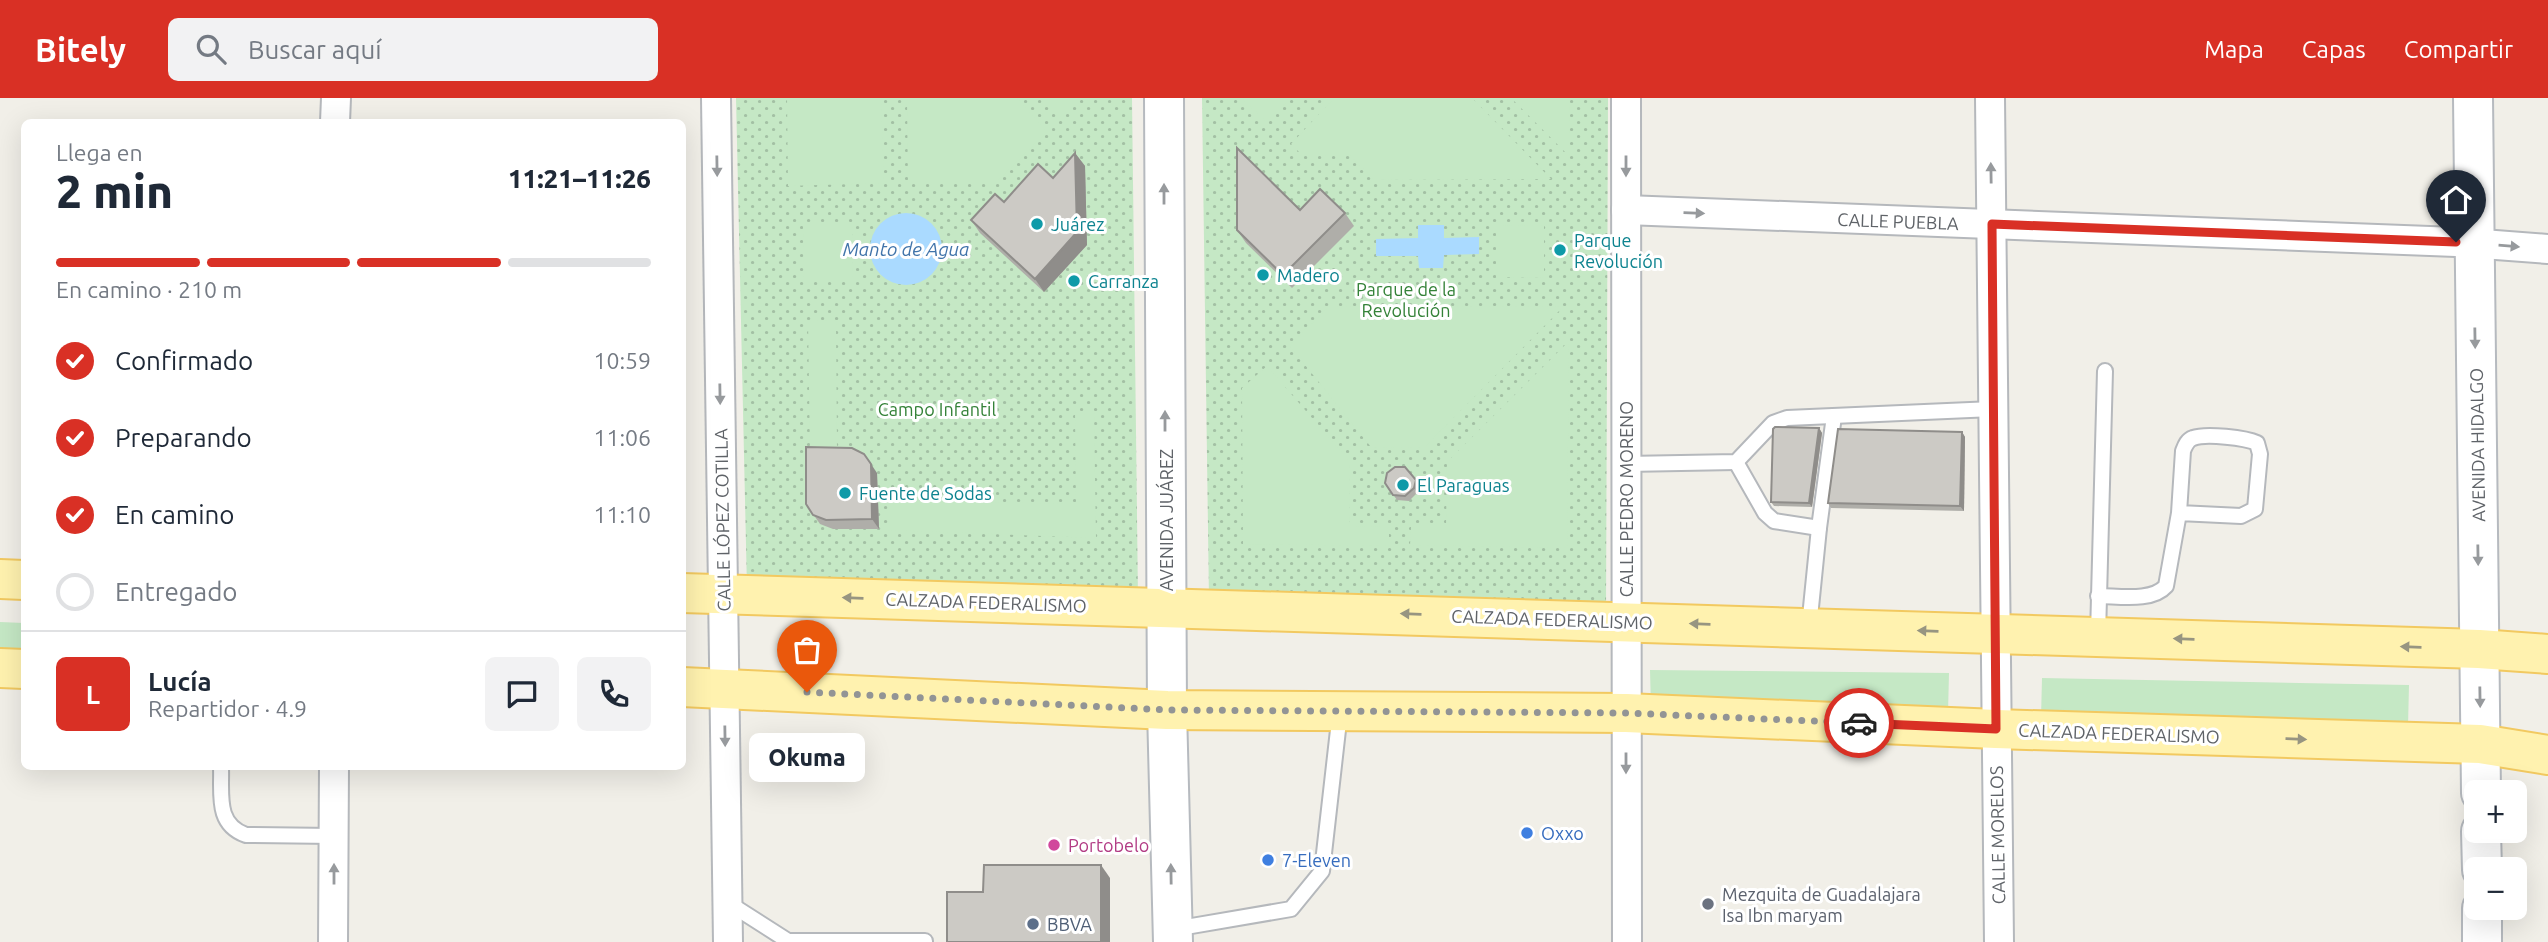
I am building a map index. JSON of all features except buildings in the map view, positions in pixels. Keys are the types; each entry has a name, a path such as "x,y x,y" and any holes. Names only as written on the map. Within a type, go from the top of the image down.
{"main road":[{"name":"AVENIDA JUÁREZ","path":"1164,98 1167,710 1173,935"},
{"name":"AVENIDA HIDALGO","path":"2473,98 2481,780"},
{"path":"0,579 21,580"},
{"name":"CALZADA FEDERALISMO","path":"686,593 2098,636 2479,649 2548,654"},
{"path":"0,668 21,669"},
{"name":"CALZADA FEDERALISMO","path":"686,687 1167,710 1626,713 1996,729 2480,744 2548,755"},
{"path":"2482,920 2483,942"}],"street":[{"path":"335,98 335,119"},
{"name":"CALLE LÓPEZ COTILLA","path":"716,98 728,942"},
{"name":"CALLE PEDRO MORENO","path":"1626,98 1627,942"},
{"name":"CALLE MORELOS","path":"1990,98 1999,942"},
{"name":"CALLE PUEBLA","path":"1626,210 2474,243 2548,249"},
{"path":"333,942 334,770"}],"lane":[{"path":"2098,636 2105,371"},
{"path":"1626,464 1735,462 1773,423 1787,418 1993,410"},
{"path":"1809,627 1834,416"},
{"path":"2098,596 2159,594 2166,586 2179,513 2183,451 2186,443 2201,436 2248,439 2257,443 2260,454 2255,509 2241,516 2179,513"},
{"path":"1735,462 1765,513 1774,521 1819,528"},
{"path":"1173,935 1291,909 1322,871 1338,711"},
{"path":"221,770 223,810 226,822 234,831 246,835 334,836"},
{"path":"727,901 788,941 925,941"}],"green space":[{"name":"Campo Infantil","path":"736,98 1132,98 1138,599 747,589"},
{"path":"787,98 881,98 884,183 788,186"},
{"path":"907,98 1017,98 1047,132 996,182 908,182"},
{"path":"1044,98 1080,98 1061,117"},
{"name":"Parque de la Revolución","path":"1202,98 1608,98 1606,610 1209,600"},
{"path":"1241,98 1290,98 1267,122"},
{"path":"1334,98 1472,98 1551,179 1374,180 1349,154 1303,156 1291,144"},
{"path":"1511,98 1570,98 1569,156"},
{"path":"1496,225 1544,226 1544,278 1496,277"},
{"path":"803,226 852,226 853,278 804,278"},
{"path":"1564,306 1424,448 1371,447 1289,345 1329,307"},
{"path":"836,320 837,450 810,451 808,321"},
{"path":"1569,341 1567,548 1410,545 1411,527 1446,527 1447,462"},
{"path":"1267,366 1350,462 1349,526 1389,527 1389,546 1243,544 1242,388"},
{"path":"1075,411 1094,411 1096,538 888,530 888,500 1076,504"},
{"path":"0,622 21,623 21,661 0,661"},
{"path":"1650,670 1949,673 1948,713 1651,708"},
{"path":"2042,678 2409,685 2408,726 2041,718"}],"water":[{"name":"Manto de Agua","path":"913,213 932,223 940,235 940,263 932,275 920,283 899,285 880,275 872,263 870,242 880,223 892,215"},
{"path":"1418,225 1444,225 1444,238 1479,237 1479,254 1444,255 1443,268 1419,268 1418,256 1376,256 1376,239 1418,238"}],"way so far":[{"path":"807,692 1167,710 1626,713 1859,723"}],"place":[{"name":"Juárez","path":"1037,224"},
{"name":"Parque Revolución","path":"1560,250"},
{"name":"Madero","path":"1263,275"},
{"name":"Carranza","path":"1074,281"},
{"name":"El Paraguas","path":"1403,485"},
{"name":"Fuente de Sodas","path":"845,493"},
{"name":"Okuma","path":"807,692"},
{"name":"Oxxo","path":"1527,833"},
{"name":"Portobelo","path":"1054,845"},
{"name":"7-Eleven","path":"1268,860"},
{"name":"Mezquita de Guadalajara Isa Ibn maryam","path":"1708,904"},
{"name":"BBVA","path":"1033,924"}],"route":[{"path":"1859,723 1996,729 1992,224 2456,242"}]}
